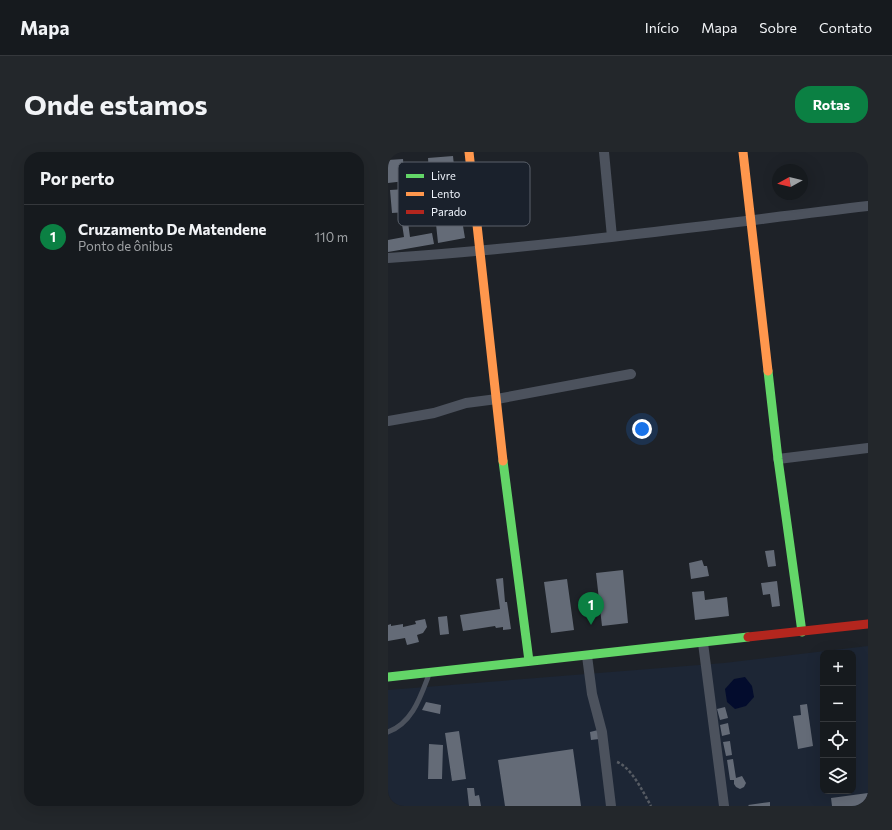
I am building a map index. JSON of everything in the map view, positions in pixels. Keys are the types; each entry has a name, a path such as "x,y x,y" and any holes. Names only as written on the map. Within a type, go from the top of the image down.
{"main road":[{"path":"469,152 470,162"},
{"path":"743,152 778,459 802,632"},
{"path":"477,226 509,514 529,661"},
{"path":"388,677 868,624"}],"street":[{"path":"604,152 612,237"},
{"path":"388,258 480,251 612,237 868,206"},
{"path":"388,421 434,413 466,403 497,399 631,374"},
{"path":"778,459 868,448"},
{"path":"703,642 724,806"},
{"path":"588,656 592,694 602,732 611,806"}],"lane":[{"path":"388,732 406,721 417,706 430,672"}],"path":[{"path":"605,757 622,764 637,782 651,806"}],"shaded area":[{"path":"868,646 868,806 388,806 388,690 724,663 820,652 820,794 856,794 856,650 834,650"}],"water":[{"path":"745,677 752,686 754,697 746,706 735,709 727,702 725,689 734,679"}],"building":[{"path":"453,156 454,162 428,162 428,158"},
{"path":"403,159 403,162 398,162 398,182 388,183 388,160"},
{"path":"390,190 398,190 398,213 392,213"},
{"path":"402,226 409,226 410,237 432,233 434,244 388,252 388,240 404,237"},
{"path":"436,226 463,226 465,238 438,243"},
{"path":"774,550 776,566 768,567 765,551"},
{"path":"702,560 704,566 707,566 709,576 691,579 689,563"},
{"path":"623,570 628,623 602,626 596,573"},
{"path":"503,578 505,602 507,602 511,629 503,630 503,627 496,628 495,626 463,631 460,615 500,609 496,579"},
{"path":"567,579 574,630 551,633 544,582"},
{"path":"777,581 780,606 772,607 770,594 763,595 761,583"},
{"path":"704,591 705,600 727,597 729,616 695,620 692,592"},
{"path":"447,616 449,634 440,635 438,617"},
{"path":"425,619 427,627 423,633 417,635 419,642 407,645 405,638 388,641 388,625 403,624 403,627 416,624 415,621"},
{"path":"426,702 441,705 440,714 422,710"},
{"path":"807,704 813,746 798,749 793,716 801,715 800,705"},
{"path":"725,707 728,718 720,720 717,709"},
{"path":"728,723 730,734 722,736 720,725"},
{"path":"598,730 599,739 591,740 590,732"},
{"path":"459,731 466,779 452,781 445,733"},
{"path":"730,741 732,755 726,756 723,742"},
{"path":"429,744 443,745 442,779 428,779"},
{"path":"573,749 581,806 505,806 498,760"},
{"path":"733,759 736,778 742,776 746,783 744,787 740,789 734,784 734,780 730,780 727,760"},
{"path":"467,788 474,788 475,796 479,795 481,806 469,806"},
{"path":"868,793 868,806 832,806 831,798"},
{"path":"770,802 770,806 748,805"}],"traffic: fast":[{"path":"768,371 778,459 802,632"},
{"path":"503,461 529,661"},
{"path":"388,677 748,637"}],"traffic: slow":[{"path":"469,152 470,162"},
{"path":"743,152 768,371"},
{"path":"477,226 503,461"}],"traffic: jam":[{"path":"748,637 868,624"}],"place":[{"name":"Cruzamento De Matendene","path":"591,625"}]}
